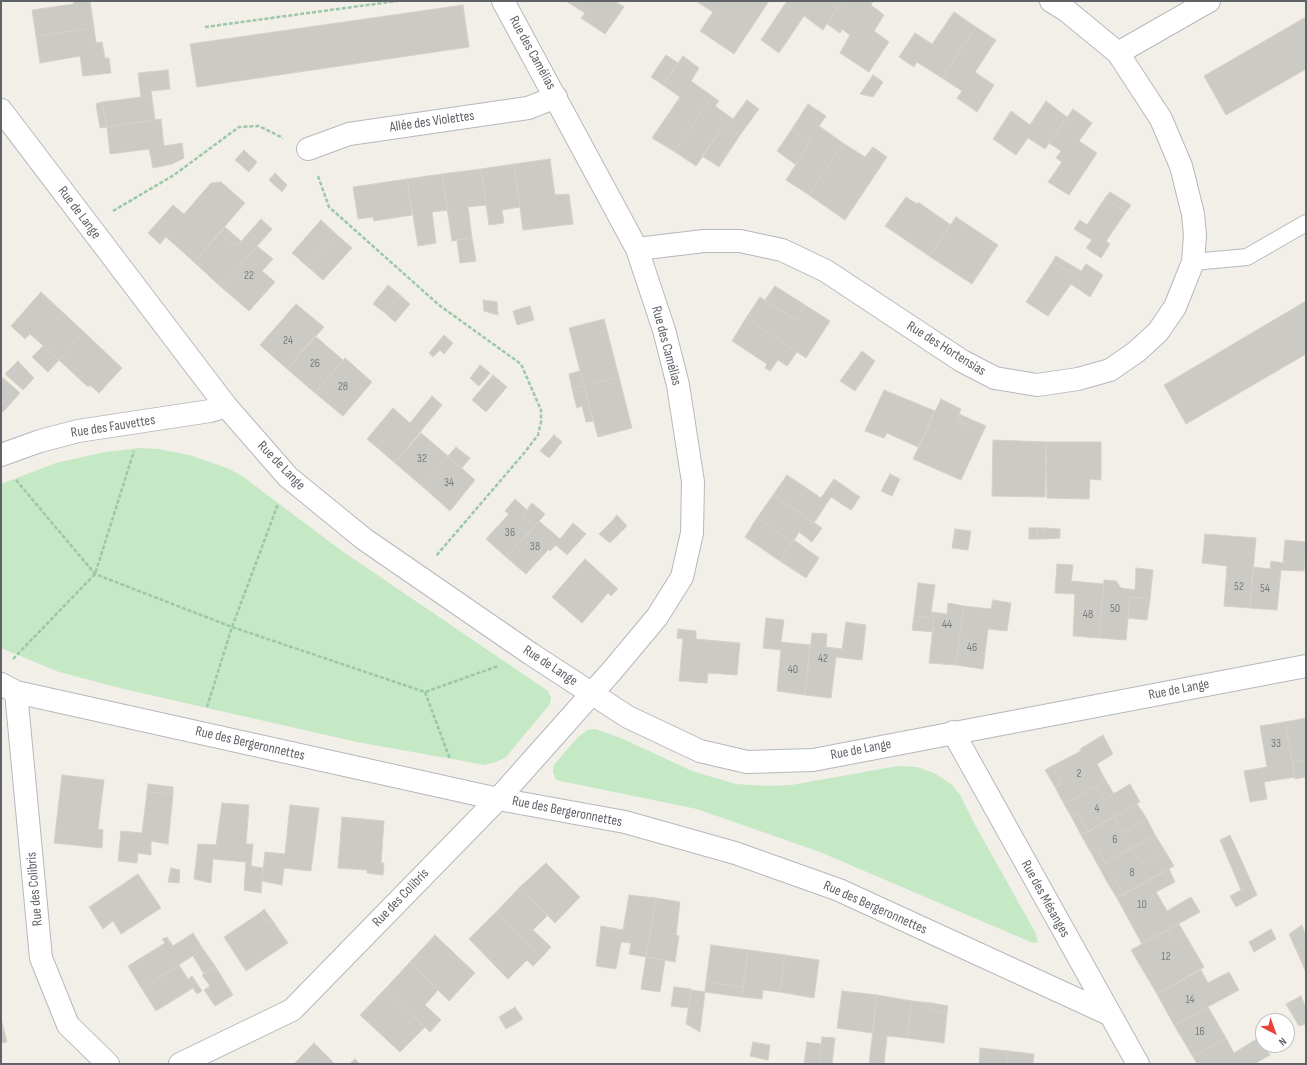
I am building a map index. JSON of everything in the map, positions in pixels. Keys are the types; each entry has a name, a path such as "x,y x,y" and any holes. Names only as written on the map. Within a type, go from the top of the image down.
{"street":[{"name":"Rue des Camélias","path":"503,1 637,249 664,330 678,385 694,482 692,533 682,577 657,617 592,693"},
{"name":"Rue des Hortensias","path":"637,249 704,241 740,241 782,250 826,271 962,361 995,378 1037,385 1078,379 1110,370 1136,352 1158,332 1175,307 1193,262 1195,235 1193,214 1180,166 1161,119 1118,53 1051,1"},
{"path":"1118,53 1209,1"},
{"name":"Allée des Violettes","path":"308,149 349,134 528,108 556,97"},
{"name":"Rue de Lange","path":"1,110 226,406 288,477 364,539 532,654 628,717 700,752 747,762 813,760 953,732 1306,666"},
{"name":"Rue des Fauvettes","path":"1,455 40,441 78,432 210,411 226,406"},
{"name":"Rue des Colibris","path":"9,688 41,958 68,1025 108,1064"},
{"name":"Rue des Bergeronnettes","path":"9,688 461,791 625,822 743,856 838,890 1109,1014"},
{"name":"Rue des Colibris","path":"180,1064 292,1010 498,799 592,693"},
{"name":"Rue des Mésanges","path":"953,732 1138,1064"}],"lane":[{"path":"1193,262 1247,257 1306,223"}],"path":[{"path":"205,27 396,1"},
{"path":"88,225 174,175 239,127 259,126 308,149 329,207 439,305 520,364 541,410 541,422 538,434 418,576"},
{"path":"12,659 95,574 143,422"},
{"path":"11,474 95,574 232,627 425,692 532,654"},
{"path":"198,732 232,627 288,477"},
{"path":"425,692 461,791"}],"green space":[{"path":"141,448 158,449 189,455 227,468 242,476 342,551 548,691 551,697 550,704 506,757 485,765 357,742 124,689 59,672 1,648 1,484 56,463 105,452"},
{"path":"595,729 621,738 692,771 736,784 768,786 791,785 898,766 917,767 934,773 951,784 960,795 1035,932 1038,942 1033,943 820,852 697,809 556,780 553,772 554,765 577,738 587,730"}],"building":[{"path":"73,1 90,1 94,28 36,36 32,10 74,4"},
{"path":"566,1 615,1 624,7 605,34 581,18 585,13"},
{"path":"696,1 769,1 734,54 700,31 713,12"},
{"path":"787,1 842,1 823,30 804,16 779,53 761,40"},
{"path":"842,1 873,1 871,5 884,15 874,31 889,42 869,72 840,53 850,35 842,29 840,33 827,24"},
{"path":"463,5 469,47 197,87 190,44"},
{"path":"954,12 976,27 942,78 917,62 914,67 899,57 915,33 932,44"},
{"path":"1306,17 1306,69 1226,115 1204,76"},
{"path":"976,27 996,40 975,72 994,85 977,112 957,98 962,91 942,78"},
{"path":"94,28 96,43 102,42 105,58 109,58 111,73 83,76 80,56 40,63 36,36"},
{"path":"666,55 678,63 663,85 651,77"},
{"path":"683,56 699,68 691,81 712,96 675,152 652,138 680,97 663,85"},
{"path":"168,70 170,89 151,91 155,120 107,127 102,102 141,97 138,73"},
{"path":"873,75 883,82 873,97 860,94"},
{"path":"712,96 719,101 715,106 733,119 747,100 759,109 740,135 725,124 696,166 675,152"},
{"path":"1046,101 1067,117 1045,149 1028,138 1016,155 993,139 1011,111 1030,125"},
{"path":"102,102 107,127 100,128 96,104"},
{"path":"808,104 826,116 819,126 843,143 809,195 786,180 810,142 792,129"},
{"path":"1073,109 1092,123 1079,141 1097,153 1069,195 1048,182 1062,162 1056,158 1061,151 1049,143"},
{"path":"161,119 164,146 182,143 184,158 172,164 153,168 149,149 110,154 107,127"},
{"path":"725,124 740,135 719,167 702,156"},
{"path":"792,129 810,142 796,165 777,151"},
{"path":"843,143 865,157 873,147 887,157 845,220 809,195"},
{"path":"244,150 257,162 249,172 235,160"},
{"path":"550,159 555,195 569,194 573,224 523,230 514,164"},
{"path":"514,164 520,207 502,210 504,223 489,225 481,169"},
{"path":"481,169 486,205 468,207 472,238 452,241 442,174"},
{"path":"275,173 287,185 282,192 269,180"},
{"path":"442,174 448,210 432,212 436,243 418,246 407,179"},
{"path":"407,179 412,215 374,221 373,217 358,219 353,187"},
{"path":"221,182 245,203 194,262 166,237 160,244 148,233 173,205 184,214 211,183"},
{"path":"1110,192 1131,205 1126,212 1105,198"},
{"path":"906,197 917,204 918,202 951,225 929,256 885,226"},
{"path":"1105,198 1126,212 1106,241 1110,244 1101,258 1086,248 1092,240 1074,229 1080,220 1087,225"},
{"path":"956,217 998,245 972,284 929,256"},
{"path":"261,219 272,229 221,287 194,262 220,233 236,247"},
{"path":"321,220 336,234 308,267 292,253"},
{"path":"225,227 241,241 236,247 220,233"},
{"path":"336,234 352,248 323,280 308,267"},
{"path":"472,238 476,261 460,263 457,240"},
{"path":"257,246 273,259 262,271 275,282 249,311 221,287"},
{"path":"1056,256 1081,271 1077,277 1053,261"},
{"path":"1053,261 1077,277 1086,264 1103,275 1090,297 1071,284 1048,316 1026,302"},
{"path":"388,285 400,295 385,313 373,304"},
{"path":"775,286 805,305 796,320 765,300"},
{"path":"41,292 84,332 59,360 30,334 25,339 11,326"},
{"path":"400,295 410,304 395,322 385,313"},
{"path":"760,297 796,320 805,305 830,321 806,358 746,318"},
{"path":"483,300 497,302 498,315 484,311"},
{"path":"1306,301 1306,354 1186,424 1164,385"},
{"path":"296,304 324,327 287,369 260,345"},
{"path":"530,306 534,320 517,325 513,311"},
{"path":"746,318 797,352 787,366 778,360 770,371 765,368 767,364 732,341"},
{"path":"604,319 619,377 584,386 569,328"},
{"path":"84,332 122,368 99,393 90,385 88,387 59,360"},
{"path":"444,335 453,343 444,354 440,350 433,357 429,353"},
{"path":"315,336 343,360 315,393 287,369"},
{"path":"43,346 59,360 48,372 32,357"},
{"path":"862,351 875,361 855,391 840,381"},
{"path":"345,358 372,382 343,416 315,393"},
{"path":"18,361 34,378 23,390 5,374"},
{"path":"480,365 490,373 479,386 470,378"},
{"path":"580,371 584,386 572,389 569,374"},
{"path":"493,375 507,387 486,412 472,400"},
{"path":"619,377 632,428 598,437 584,386"},
{"path":"3,378 20,393 3,412 1,411 1,379"},
{"path":"584,386 593,421 586,422 582,406 577,408 572,389"},
{"path":"884,390 935,411 918,447 887,433 884,438 865,431"},
{"path":"432,396 442,405 395,463 367,439 393,408 410,423"},
{"path":"941,399 961,409 956,420 983,432 961,480 913,459"},
{"path":"959,414 986,426 983,432 956,420"},
{"path":"421,433 448,456 423,487 395,463"},
{"path":"554,435 562,442 549,458 540,451"},
{"path":"993,440 1046,442 1045,497 992,496"},
{"path":"1046,442 1101,442 1101,480 1090,479 1089,499 1047,498"},
{"path":"456,447 470,458 462,468 448,456"},
{"path":"448,456 475,480 450,511 423,487"},
{"path":"890,474 900,479 892,496 881,491"},
{"path":"787,475 821,498 834,479 860,497 851,510 831,497 814,523 773,495"},
{"path":"773,495 822,528 812,542 799,532 793,542 757,518"},
{"path":"515,499 527,510 522,516 535,526 506,557 486,539 509,514 505,511"},
{"path":"532,503 545,514 535,526 522,516"},
{"path":"617,515 627,526 621,532 611,522"},
{"path":"757,518 793,542 780,561 745,537"},
{"path":"539,521 560,539 573,523 586,534 567,555 556,545 550,551 549,549 526,574 506,557"},
{"path":"611,522 621,532 610,543 599,534"},
{"path":"1029,528 1037,528 1037,539 1029,539"},
{"path":"1037,528 1044,528 1044,539 1037,539"},
{"path":"1044,528 1060,529 1060,538 1044,539"},
{"path":"955,529 971,531 968,550 952,548"},
{"path":"1205,534 1256,538 1250,608 1224,606 1227,566 1202,563"},
{"path":"794,540 819,558 806,578 780,561"},
{"path":"1285,540 1306,542 1304,571 1281,570 1277,610 1250,608 1253,567 1270,569 1271,561 1283,563"},
{"path":"585,559 618,589 611,596 608,593 582,623 552,597"},
{"path":"1057,564 1073,565 1071,581 1104,584 1099,638 1073,636 1075,594 1055,593"},
{"path":"1136,568 1153,570 1150,599 1130,597 1126,640 1099,638 1104,580 1116,581 1121,588 1135,590"},
{"path":"918,583 935,585 931,612 947,614 948,603 964,606 956,665 929,663 934,618 914,616"},
{"path":"1130,597 1150,599 1147,620 1128,618"},
{"path":"993,600 1011,603 1007,631 988,629 983,669 956,665 964,606 991,609"},
{"path":"914,616 934,618 933,632 912,630"},
{"path":"766,618 784,620 781,642 810,645 805,695 777,691 781,650 763,648"},
{"path":"846,622 866,625 862,660 836,657 831,698 805,695 812,633 827,634 826,647 842,649"},
{"path":"678,629 696,631 696,639 740,643 737,675 708,673 707,683 679,681 683,639 677,638"},
{"path":"1306,718 1306,760 1292,762 1285,722"},
{"path":"1285,722 1295,777 1264,782 1267,799 1250,802 1244,771 1267,767 1260,726"},
{"path":"1103,735 1113,754 1097,764 1106,781 1064,804 1055,787 1061,784 1052,766 1081,751 1080,749"},
{"path":"1306,760 1306,777 1295,779 1292,762"},
{"path":"1052,766 1061,784 1055,787 1045,770"},
{"path":"62,775 104,780 98,829 103,830 102,848 54,843"},
{"path":"1106,781 1114,794 1105,799 1097,786"},
{"path":"148,784 173,787 173,794 147,792"},
{"path":"1130,784 1140,802 1088,832 1078,814 1072,818 1064,804 1097,786 1105,799"},
{"path":"147,792 173,794 168,844 151,841 151,855 138,853 137,863 118,861 121,831 142,833"},
{"path":"222,803 249,805 246,844 253,844 251,866 263,868 261,893 244,890 246,862 213,859 211,883 194,879 198,844 216,845"},
{"path":"1137,804 1147,819 1123,833 1114,817"},
{"path":"290,805 319,808 311,871 284,868 282,885 262,881 265,852 285,854"},
{"path":"1078,814 1088,832 1081,835 1072,818"},
{"path":"342,817 384,821 381,863 384,863 383,875 367,873 367,870 338,868"},
{"path":"1114,817 1123,833 1147,819 1155,835 1106,863 1097,847 1090,851 1081,835"},
{"path":"1155,835 1165,851 1141,864 1132,848"},
{"path":"1230,835 1252,884 1241,890 1220,840"},
{"path":"1097,847 1106,863 1099,867 1090,851"},
{"path":"1132,848 1141,864 1165,851 1174,866 1123,894 1114,878 1107,882 1099,867"},
{"path":"546,863 580,897 555,923 520,887"},
{"path":"171,868 180,870 179,883 168,882"},
{"path":"1169,869 1175,882 1156,892 1167,911 1191,897 1200,912 1142,944 1117,898"},
{"path":"138,874 161,908 121,934 113,921 103,929 89,907"},
{"path":"1114,878 1123,894 1117,898 1107,882"},
{"path":"1252,884 1257,895 1236,907 1230,896"},
{"path":"520,887 548,915 533,930 551,947 541,958 496,912"},
{"path":"629,895 656,898 646,957 629,954 631,943 621,942 616,969 596,966 601,926 623,930"},
{"path":"656,898 680,902 676,935 679,936 675,962 646,957"},
{"path":"264,909 272,920 267,923 260,913"},
{"path":"496,912 541,958 533,966 527,960 508,979 469,939"},
{"path":"260,913 267,923 272,920 288,943 246,971 224,937"},
{"path":"1179,924 1186,936 1175,942 1168,930"},
{"path":"1302,925 1306,936 1306,972 1289,934"},
{"path":"1271,929 1276,939 1254,952 1249,942"},
{"path":"1168,930 1175,942 1186,936 1204,967 1157,994 1131,950"},
{"path":"193,933 203,949 142,989 128,966 165,943 162,939 167,937 173,946"},
{"path":"435,935 475,973 449,1001 410,962"},
{"path":"711,945 748,950 743,987 706,982"},
{"path":"203,949 215,966 204,974 193,956"},
{"path":"748,950 785,955 780,992 763,990 762,999 742,997"},
{"path":"785,955 819,960 814,998 780,992"},
{"path":"646,957 665,960 660,992 641,989"},
{"path":"410,962 438,990 425,1005 441,1020 430,1032 385,989"},
{"path":"179,965 188,979 192,976 202,991 197,994 193,988 156,1011 142,989"},
{"path":"215,966 233,995 215,1006 204,990 210,986 202,975"},
{"path":"1201,970 1208,983 1229,972 1239,990 1174,1025 1157,994"},
{"path":"706,982 743,987 742,997 705,992"},
{"path":"674,987 691,989 688,1008 671,1006"},
{"path":"385,989 425,1027 400,1052 360,1015"},
{"path":"691,990 705,992 700,1032 686,1024"},
{"path":"842,991 877,995 872,1033 837,1028"},
{"path":"877,995 912,1001 907,1038 887,1036 884,1064 869,1064"},
{"path":"1301,996 1306,1008 1306,1024 1299,1026 1295,1019 1295,1013 1291,1013 1286,1004"},
{"path":"912,1001 931,1003 930,1010 947,1013 944,1043 907,1038"},
{"path":"931,1003 948,1006 947,1013 930,1010"},
{"path":"515,1007 523,1019 506,1029 499,1017"},
{"path":"1208,1007 1226,1038 1193,1057 1174,1025"},
{"path":"1,1019 7,1042 1,1043"},
{"path":"822,1037 835,1038 832,1064 819,1064"},
{"path":"1226,1038 1234,1053 1255,1040 1255,1053 1269,1053 1270,1055 1254,1064 1197,1064 1193,1057"},
{"path":"753,1042 770,1045 768,1060 750,1056"},
{"path":"807,1042 821,1044 819,1064 804,1064"},
{"path":"314,1043 335,1064 295,1063"},
{"path":"980,1048 1008,1051 1007,1064 979,1064"},
{"path":"1008,1051 1034,1054 1033,1064 1007,1064"},
{"path":"355,1059 360,1064 349,1064"}]}
